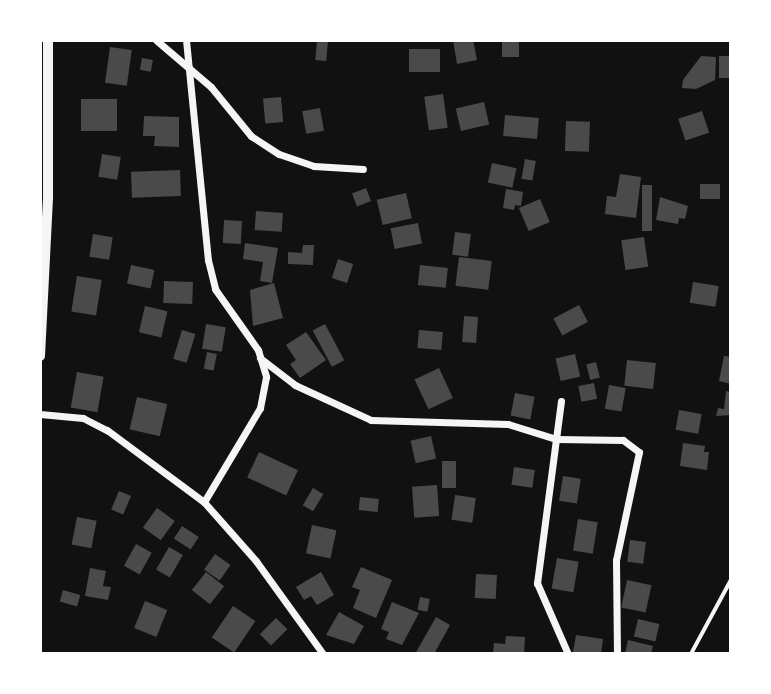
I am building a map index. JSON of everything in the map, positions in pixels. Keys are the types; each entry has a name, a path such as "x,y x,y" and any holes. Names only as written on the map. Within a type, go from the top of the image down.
{"street":[{"path":"40,356 48,198 48,40"},
{"path":"156,40 211,87 251,136 279,154 314,166 363,169"},
{"path":"186,40 208,260 215,289 260,358 266,377 260,408 204,502"},
{"path":"260,358 295,385 371,420 508,424 556,439 624,440 639,452 615,560 617,654"},
{"path":"561,401 537,583 568,654"},
{"path":"40,414 83,418 107,430 204,502 262,570 323,654"}],"lane":[{"path":"691,654 731,580"}],"building":[{"path":"317,40 328,41 326,61 315,60"},
{"path":"453,40 473,40 477,60 457,64"},
{"path":"502,41 519,41 519,57 502,57"},
{"path":"110,47 132,50 127,86 105,83"},
{"path":"409,49 440,49 440,72 409,72"},
{"path":"701,56 716,57 715,80 696,89 682,88 683,80"},
{"path":"719,56 731,56 731,78 719,78"},
{"path":"142,58 153,60 151,72 140,70"},
{"path":"443,94 448,128 429,130 424,97"},
{"path":"281,97 283,122 265,123 263,99"},
{"path":"81,99 117,99 117,131 81,131"},
{"path":"484,102 489,124 461,131 456,109"},
{"path":"320,108 324,131 306,134 302,111"},
{"path":"702,111 709,133 685,141 678,119"},
{"path":"505,115 539,118 537,139 503,136"},
{"path":"144,116 179,117 179,147 154,146 155,136 143,136"},
{"path":"566,121 590,122 589,152 565,151"},
{"path":"102,154 121,157 117,180 98,177"},
{"path":"525,159 536,161 532,181 522,179"},
{"path":"492,163 516,168 512,188 488,183"},
{"path":"180,170 181,196 132,198 131,172"},
{"path":"620,174 641,177 636,218 605,214 607,196 616,197"},
{"path":"700,184 720,184 720,199 700,199"},
{"path":"642,185 652,185 652,231 642,231"},
{"path":"366,188 371,201 357,206 352,193"},
{"path":"506,189 523,192 521,206 515,205 514,210 503,208"},
{"path":"406,193 412,218 383,225 377,200"},
{"path":"660,197 688,206 685,219 679,218 678,224 656,220"},
{"path":"540,199 550,222 529,231 519,208"},
{"path":"256,211 283,213 282,232 255,230"},
{"path":"224,220 242,221 241,244 223,243"},
{"path":"418,223 422,244 395,249 391,228"},
{"path":"455,232 471,234 468,257 452,255"},
{"path":"93,234 113,237 109,260 89,257"},
{"path":"644,237 648,267 625,270 621,240"},
{"path":"245,243 278,248 272,283 260,281 263,262 243,259"},
{"path":"303,245 314,245 313,265 288,264 288,252 302,253"},
{"path":"459,257 492,261 488,290 455,286"},
{"path":"338,259 353,264 347,283 332,278"},
{"path":"131,265 154,270 151,289 127,284"},
{"path":"420,265 448,268 446,288 418,285"},
{"path":"77,276 102,280 96,315 71,312"},
{"path":"164,281 193,282 192,304 163,303"},
{"path":"693,282 719,286 715,307 690,303"},
{"path":"274,283 283,318 253,326 250,290"},
{"path":"579,305 588,322 562,335 553,319"},
{"path":"145,306 167,311 161,337 139,332"},
{"path":"464,316 478,317 476,343 462,342"},
{"path":"206,324 226,327 222,352 202,349"},
{"path":"325,324 344,360 332,367 313,331"},
{"path":"182,330 195,334 187,363 173,359"},
{"path":"419,330 443,332 441,350 417,348"},
{"path":"306,332 326,360 300,378 290,364 296,360 286,345"},
{"path":"207,352 217,354 214,371 204,369"},
{"path":"575,354 580,376 561,381 556,358"},
{"path":"724,356 731,357 731,384 719,381"},
{"path":"627,360 656,363 653,389 624,386"},
{"path":"596,362 600,378 590,380 586,364"},
{"path":"439,368 453,398 428,409 415,379"},
{"path":"77,372 104,377 97,412 71,407"},
{"path":"594,383 597,399 581,402 578,386"},
{"path":"609,385 626,388 622,412 605,409"},
{"path":"726,391 731,392 731,415 716,416 718,408 724,409"},
{"path":"515,393 535,397 530,419 511,416"},
{"path":"137,397 167,404 160,436 130,429"},
{"path":"679,410 702,414 698,434 676,430"},
{"path":"431,436 436,458 416,463 411,441"},
{"path":"683,443 705,446 704,452 709,452 707,470 680,466"},
{"path":"259,452 298,470 286,496 247,477"},
{"path":"442,461 456,461 456,488 442,488"},
{"path":"514,467 535,470 532,488 511,485"},
{"path":"563,476 581,479 577,504 559,501"},
{"path":"437,485 439,516 414,518 412,487"},
{"path":"313,488 323,494 313,511 303,505"},
{"path":"119,491 131,496 123,514 111,509"},
{"path":"455,495 476,498 472,523 452,520"},
{"path":"360,497 379,499 378,512 359,510"},
{"path":"157,508 175,521 161,540 143,527"},
{"path":"77,517 97,521 91,548 72,544"},
{"path":"578,519 598,522 593,554 573,551"},
{"path":"312,525 336,530 330,559 306,553"},
{"path":"182,526 199,537 191,549 174,539"},
{"path":"630,540 646,542 643,564 627,562"},
{"path":"136,544 152,553 140,575 124,566"},
{"path":"169,547 183,555 170,578 156,570"},
{"path":"215,554 231,565 220,580 204,570"},
{"path":"557,558 579,562 573,592 552,589"},
{"path":"361,567 392,580 376,618 353,608 360,590 352,587"},
{"path":"90,568 106,571 103,586 111,587 108,600 85,596"},
{"path":"206,572 224,586 210,604 192,590"},
{"path":"321,572 334,595 317,605 311,596 304,600 296,587"},
{"path":"476,574 497,575 496,599 475,598"},
{"path":"627,580 651,585 646,613 621,607"},
{"path":"63,590 80,595 77,606 60,602"},
{"path":"420,597 430,599 427,612 418,610"},
{"path":"145,601 167,610 156,637 134,628"},
{"path":"392,602 419,613 402,645 386,639 389,632 381,629"},
{"path":"233,606 255,621 234,653 212,638"},
{"path":"339,612 364,626 354,644 326,635"},
{"path":"436,617 450,625 434,654 415,654"},
{"path":"276,618 287,629 271,646 260,634"},
{"path":"638,619 659,624 655,641 634,637"},
{"path":"576,635 603,639 601,654 573,652"},
{"path":"506,636 525,637 524,654 493,654 494,643 505,644"},
{"path":"628,640 653,646 651,654 625,654"}]}
